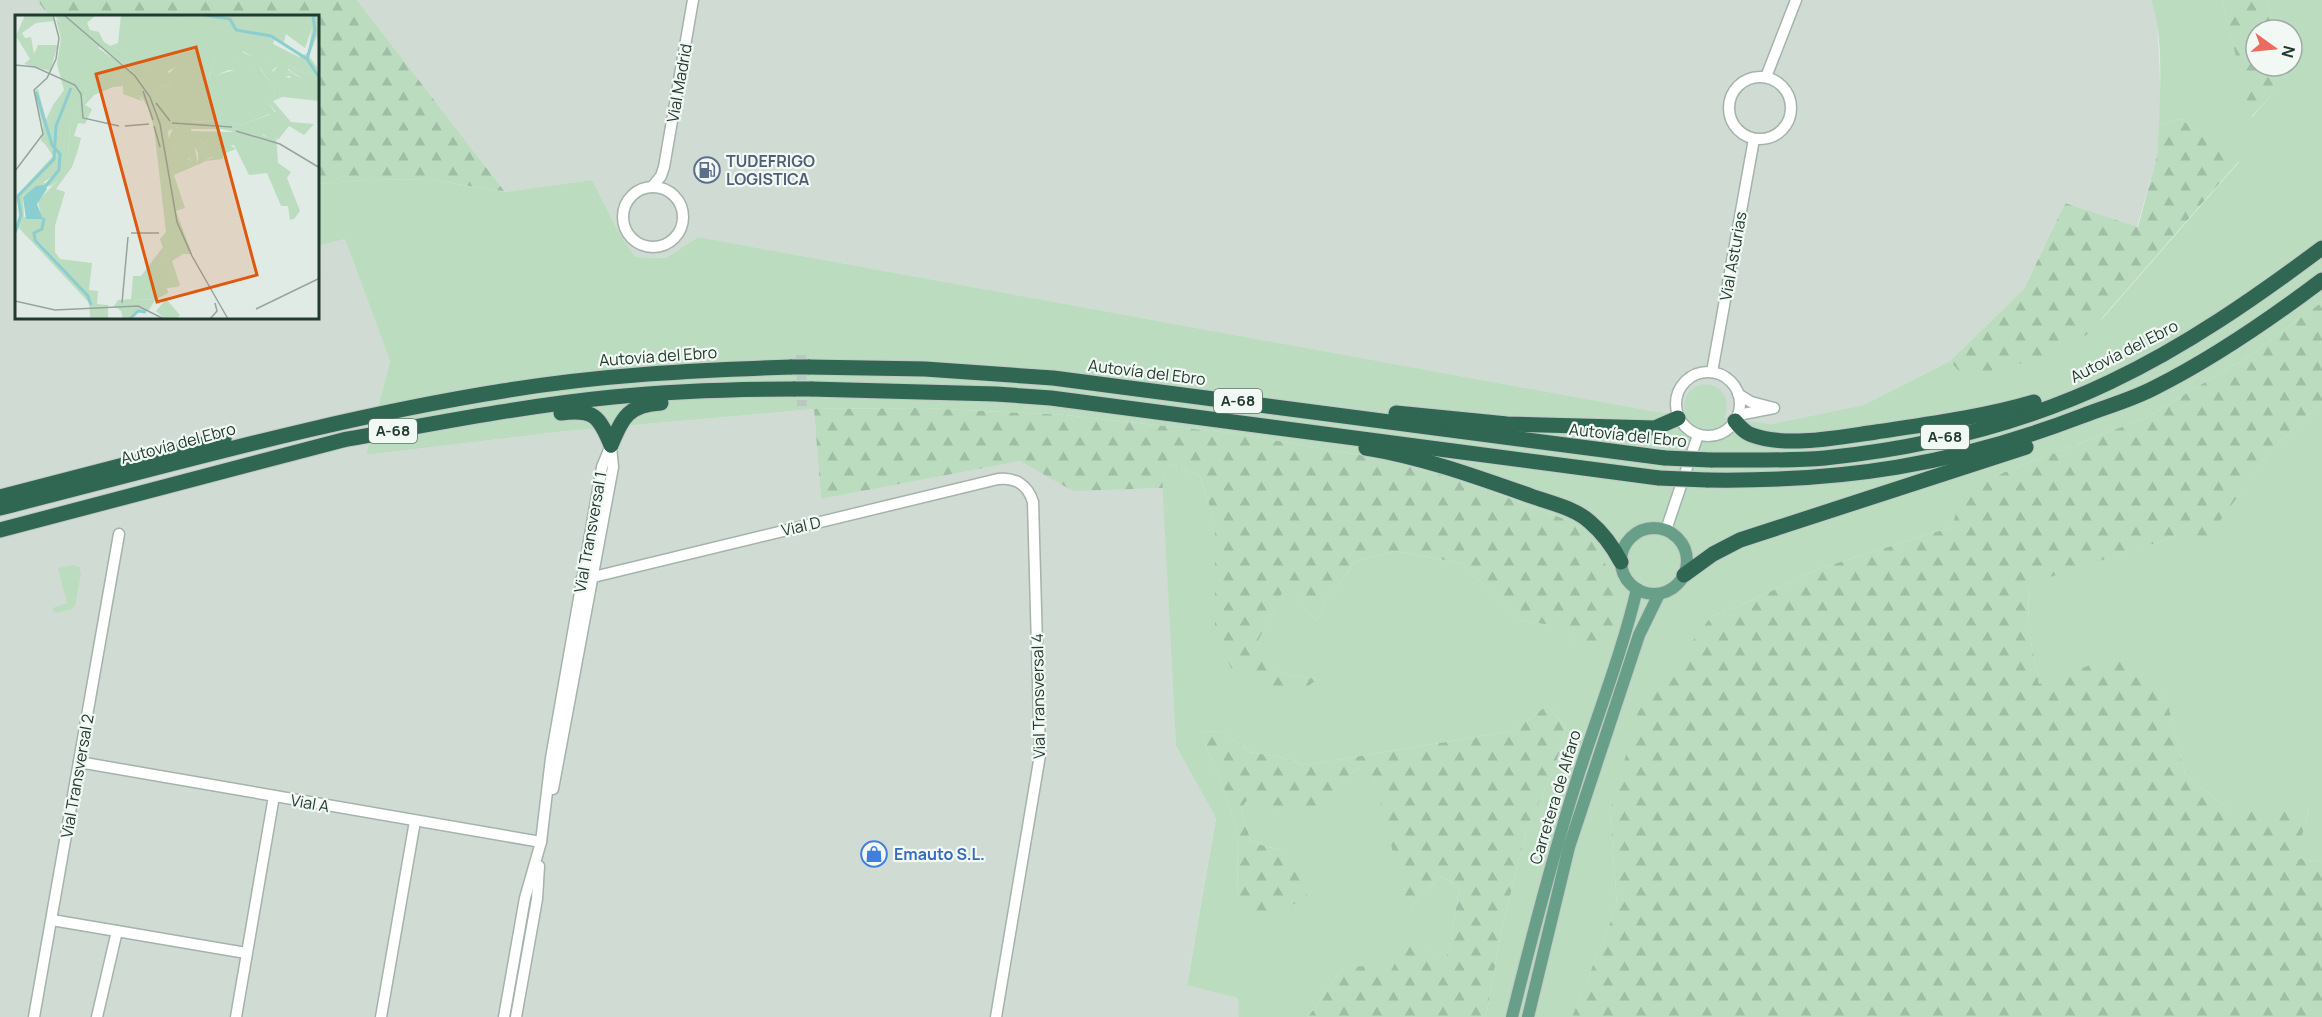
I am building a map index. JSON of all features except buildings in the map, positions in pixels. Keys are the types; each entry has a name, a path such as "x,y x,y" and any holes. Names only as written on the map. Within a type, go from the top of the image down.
{"highway":[{"name":"Autovía del Ebro","path":"0,508 269,438 403,408 613,376 711,369 800,367 925,369 1053,378 1665,458 1711,460 1824,458 1891,449 1958,435 2054,405 2110,382 2163,354 2257,297 2322,248"},
{"name":"A-68","path":"0,530 373,434 507,411 612,397 712,389 1007,394 1158,411 1659,478 1761,481 1819,478 1890,470 1965,455 2013,442 2151,390 2225,348 2322,280"},
{"path":"1736,418 1751,435 1782,440 1828,439 1907,428 2017,407 2054,396 2163,354"},
{"path":"611,445 622,421 632,408 647,404 761,397 795,389"},
{"path":"1684,575 1713,554 1740,540 1905,485 2001,456 2109,416 2151,390"},
{"path":"0,497 312,418 359,408 403,408"},
{"path":"1290,408 1382,412 1507,424 1655,428 1678,418"},
{"path":"373,434 405,438 484,423 579,412 591,413 598,418 611,445"},
{"path":"1297,430 1325,441 1378,450 1442,467 1573,511 1589,521 1610,543 1621,562"}],"main road":[{"path":"1655,528 1666,530 1677,537 1684,547 1687,564 1684,575 1668,592 1647,593 1637,589 1624,573 1621,562 1626,543 1642,530 1655,528"},
{"name":"Carretera de Alfaro","path":"1512,1017 1556,845 1627,633 1637,589"},
{"name":"Carretera de Alfaro","path":"1528,1017 1569,847 1639,635 1659,594"}],"street":[{"name":"Vial Madrid","path":"652,187 661,176 664,167 693,0"},
{"path":"1766,77 1796,0"},
{"path":"1754,76 1766,77 1778,81 1786,90 1791,102 1791,114 1786,125 1778,134 1766,139 1754,139 1742,134 1734,125 1729,114 1729,102 1734,90 1742,81 1754,76"},
{"name":"Vial Asturias","path":"1712,372 1754,139"},
{"name":"Vial Madrid","path":"664,167 665,180 671,193"},
{"path":"652,187 660,187 671,193 679,201 683,213 683,225 678,235 669,243 658,248 646,247 635,242 627,233 623,222 623,210 628,199 637,191 652,187"},
{"path":"1736,418 1739,404 1732,384 1724,377 1712,372 1695,375 1681,387 1676,397 1678,418 1684,427 1698,435 1709,436 1720,434 1736,418 1774,408 1751,402 1737,394"},
{"path":"1666,530 1698,435"},
{"name":"Vial Transversal 1","path":"504,1017 525,898 541,842 557,770 594,576 613,467 611,445"},
{"name":"Vial Transversal 1","path":"516,1017 537,899 551,758 602,467 611,445"},
{"name":"Vial D","path":"581,580 998,479 1010,478 1021,484"},
{"name":"Vial Transversal 4","path":"996,1017 1040,755 1033,502 1027,489 1021,484"},
{"name":"Vial Transversal 2","path":"34,1017 119,534"},
{"name":"Vial A","path":"79,762 541,842"},
{"path":"236,1017 274,796"},
{"path":"381,1017 415,821"},
{"path":"51,920 246,953"},
{"path":"97,1017 117,930"}],"shaded area":[{"path":"0,0 37,0 48,15 15,15 15,320 320,320 320,245 345,239 390,361 366,455 557,432 814,409 821,499 1020,461 1073,490 1163,488 1176,746 1216,817 1187,984 1238,998 1240,1017 0,1017"},
{"path":"357,0 2151,0 2157,16 2161,101 2157,156 2137,227 2065,203 2024,289 1950,361 1864,405 1771,424 1658,412 698,237 666,258 635,257 618,231 592,180 505,192"}],"green space":[{"path":"37,0 357,0 505,192 434,180 372,179 320,184 320,15 48,15"},
{"path":"2151,0 2222,0 2252,117 2271,96 2276,78 2304,78 2304,18 2272,18 2266,0 2322,0 2322,302 2251,355 2145,418 2005,472 1952,527 1818,569 1711,617 1610,812 1617,906 1572,1017 1486,1017 1501,932 1526,833 1556,763 1566,728 1548,705 1513,731 1305,765 1284,758 1250,752 1222,731 1200,732 1224,789 1238,834 1237,902 1283,851 1251,842 1241,808 1252,793 1278,815 1339,785 1357,768 1374,776 1411,908 1422,894 1442,876 1459,888 1450,948 1442,966 1427,946 1390,973 1343,968 1308,1017 1239,1017 1238,998 1187,985 1216,818 1176,746 1162,477 1170,464 1200,476 1215,523 1215,632 1269,686 1317,679 1288,675 1266,666 1258,641 1288,580 1303,608 1317,621 1328,598 1356,561 1395,551 1461,563 1522,621 1560,626 1575,642 1567,520 1463,481 1383,459 1238,434 1065,415 922,408 814,409 557,432 366,455 390,361 345,239 320,245 320,184 372,179 434,180 505,192 592,180 618,231 635,257 666,258 698,237 1658,412 1685,415 1685,401 1690,391 1698,386 1708,385 1724,394 1727,405 1724,418 1771,424 1864,405 1950,361 1965,377 2102,319 2239,162 2181,119 2159,125 2160,45"},
{"path":"2222,0 2266,0 2272,18 2244,18 2244,78 2276,78 2271,96 2251,117"},
{"path":"2181,119 2239,161 2088,334 2045,357 1965,378 1950,361 2024,289 2065,203 2138,227 2157,156 2159,125"},
{"path":"2322,302 2322,402 2274,447 2209,536 2177,535 2028,584 2029,630 2039,684 2123,653 2164,688 2185,774 2229,810 2309,809 2296,858 2322,862 2322,1017 1572,1017 1617,906 1610,812 1638,712 1711,617 1818,569 1952,527 1961,496 2005,472 2145,418 2251,355"},
{"path":"2322,402 2322,862 2295,858 2309,810 2229,810 2185,774 2164,689 2039,684 2029,630 2028,583 2177,535 2209,535 2274,447"},
{"path":"922,408 1065,415 1238,434 1383,459 1463,481 1567,520 1595,539 1616,590 1616,631 1596,647 1575,642 1559,626 1522,621 1461,563 1395,551 1356,561 1328,598 1317,621 1303,608 1288,581 1258,641 1267,666 1288,675 1318,679 1304,689 1269,686 1231,668 1215,632 1215,523 1200,476 1170,464 1162,477 1163,488 1073,491 1020,461 821,499 814,409"},
{"path":"73,565 79,567 81,573 75,606 69,610 54,613 53,608 67,603 58,568"},
{"path":"1548,705 1566,728 1556,763 1526,833 1501,932 1486,1017 1308,1017 1343,968 1375,965 1390,973 1409,935 1427,946 1442,965 1450,948 1459,888 1442,876 1422,894 1410,909 1399,876 1374,777 1357,768 1339,785 1336,804 1277,815 1252,794 1241,808 1251,842 1283,851 1306,880 1307,897 1281,911 1251,913 1237,902 1238,834 1224,789 1200,732 1222,731 1250,752 1284,758 1305,765 1513,731"}],"tunnel":[{"path":"801,355 802,406"}],"place":[{"name":"TUDEFRIGO LOGISTICA","path":"707,170"},
{"name":"Emauto S.L.","path":"874,854"}]}
